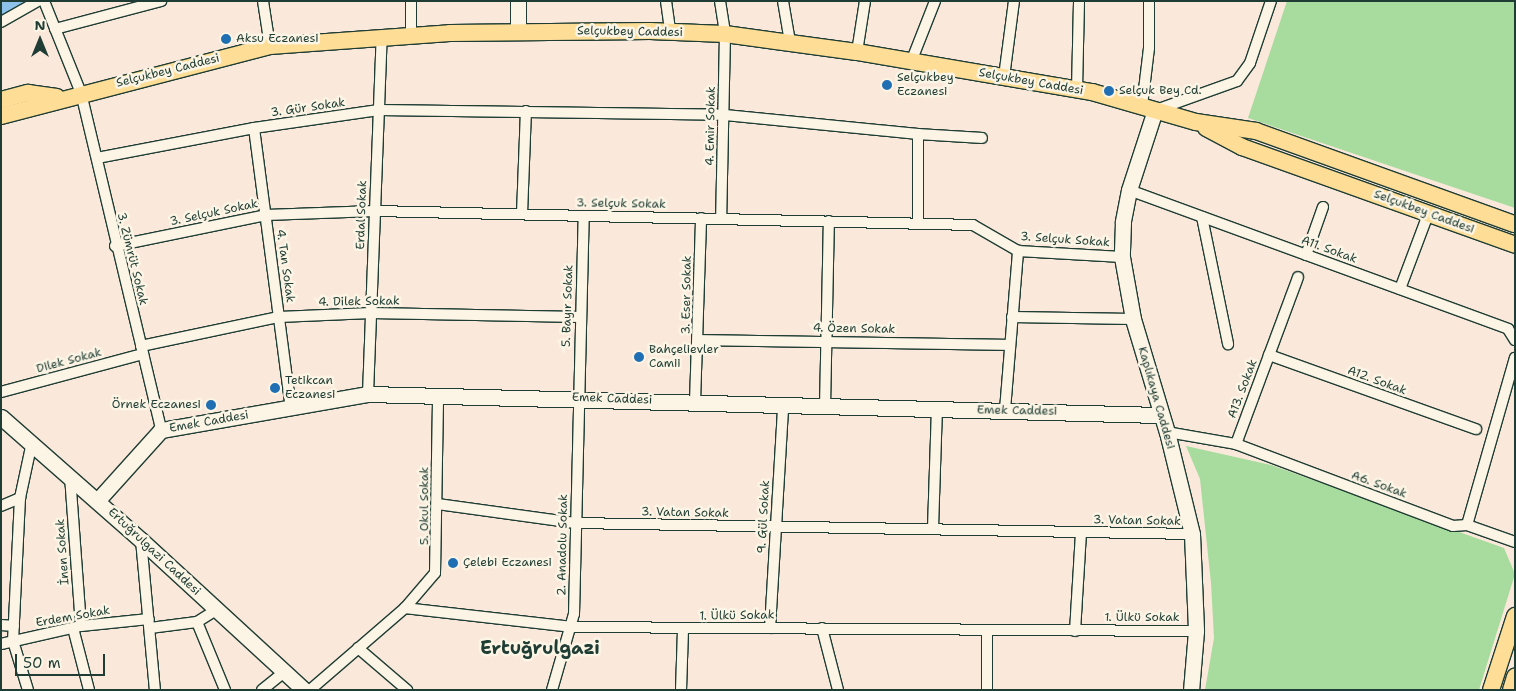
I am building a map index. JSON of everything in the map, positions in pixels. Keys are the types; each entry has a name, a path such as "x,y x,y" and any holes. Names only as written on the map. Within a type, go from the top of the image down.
{"main road":[{"name":"Selçukbey Caddesi","path":"1,116 81,93 270,46 382,36 518,31 670,31 725,34 857,52 1004,76 1077,90 1196,122 1256,131 1515,224"},
{"name":"Selçukbey Caddesi","path":"1,100 28,93 62,98"},
{"name":"Selçukbey Caddesi","path":"1196,122 1242,147 1429,212 1515,245"},
{"path":"1491,690 1515,616"},
{"path":"1511,690 1515,677"}],"street":[{"path":"1,22 38,1"},
{"name":"3. Zümrüt Sokak","path":"44,1 81,93 115,246 161,430"},
{"path":"55,29 161,1"},
{"path":"263,1 270,46"},
{"path":"411,1 411,35"},
{"path":"518,1 518,31"},
{"path":"666,1 670,31"},
{"name":"4. Emir Sokak","path":"720,1 725,34 725,115 721,219"},
{"path":"783,1 790,42"},
{"path":"857,52 865,1"},
{"path":"911,62 935,1"},
{"path":"1004,76 1014,1"},
{"path":"1077,90 1079,1"},
{"path":"1149,1 1148,108 1237,81 1250,63 1271,1"},
{"name":"Erdal Sokak","path":"368,394 382,36"},
{"name":"Kaplıkaya Caddesi","path":"1148,108 1123,222 1122,257 1133,319 1167,432 1192,534 1196,631 1191,690"},
{"name":"3. Gür Sokak","path":"96,158 254,128 379,110 725,115 918,134"},
{"path":"522,214 526,111"},
{"name":"4. Tan Sokak","path":"254,128 291,408"},
{"path":"918,224 918,134 982,138"},
{"name":"A11. Sokak","path":"1129,190 1508,329 1515,340"},
{"path":"1306,255 1323,207"},
{"name":"3. Selçuk Sokak","path":"115,246 266,215 375,211 973,225 1018,251 1122,257"},
{"path":"1400,289 1429,212"},
{"name":"5. Bayır Sokak","path":"577,398 584,216"},
{"path":"1202,217 1228,344"},
{"name":"3. Eser Sokak","path":"695,402 699,340 701,218"},
{"path":"825,407 829,222"},
{"path":"1005,410 1018,251"},
{"name":"A13. Sokak","path":"1236,444 1298,277"},
{"name":"4. Dilek Sokak","path":"142,350 279,317 371,313 580,317"},
{"path":"1012,317 1133,319"},
{"name":"4. Özen Sokak","path":"699,340 827,340 1009,345"},
{"name":"Dilek Sokak","path":"1,392 142,350"},
{"name":"A12. Sokak","path":"1269,355 1476,429"},
{"path":"1468,525 1515,358"},
{"name":"Emek Caddesi","path":"98,501 161,430 368,394 438,394 783,406 1161,415"},
{"name":"5. Okul Sokak","path":"405,608 435,573 438,394"},
{"name":"2. Anadolu Sokak","path":"552,690 572,627 576,523 577,398"},
{"name":"9. Gül Sokak","path":"770,628 783,406"},
{"path":"933,528 938,409"},
{"name":"Ertuğrulgazi Caddesi","path":"1,417 98,501 304,690"},
{"path":"1167,432 1236,444"},
{"path":"28,690 13,641 20,498 32,442"},
{"name":"A6. Sokak","path":"1236,444 1453,526 1468,525 1515,542"},
{"name":"İnen Sokak","path":"70,476 77,627 89,690"},
{"path":"1,506 20,498"},
{"name":"3. Vatan Sokak","path":"437,504 576,523 1192,534"},
{"name":"3. Vatan Sokak","path":"1075,630 1081,532"},
{"path":"141,540 155,690"},
{"path":"310,690 405,608"},
{"name":"1. Ülkü Sokak","path":"405,608 572,627 683,630 822,628 987,632 1075,630 1196,631"},
{"name":"Erdem Sokak","path":"1,644 77,627 196,622 216,610"},
{"path":"196,622 225,690"},
{"path":"1,625 14,626"},
{"path":"822,628 838,690"},
{"path":"681,690 683,630"},
{"path":"987,632 987,690"},
{"path":"358,648 407,690"},
{"path":"262,690 284,672"}],"green space":[{"path":"1287,1 1515,1 1515,208 1248,118"},
{"path":"1186,446 1271,465 1504,548 1515,574 1479,690 1205,690 1214,638 1211,583 1200,479"}],"waterway":[{"path":"1,10 17,1"}],"place":[{"name":"Aksu Eczanesi","path":"226,39"},
{"name":"Selçukbey Eczanesi","path":"887,85"},
{"name":"Selçuk Bey Cd.","path":"1109,91"},
{"name":"Bahçelievler Camii","path":"639,357"},
{"name":"Tetikcan Eczanesi","path":"275,388"},
{"name":"Örnek Eczanesi","path":"211,405"},
{"name":"Çelebi Eczanesi","path":"453,563"}],"district":[{"name":"Ertuğrulgazi","path":"540,648"}]}
